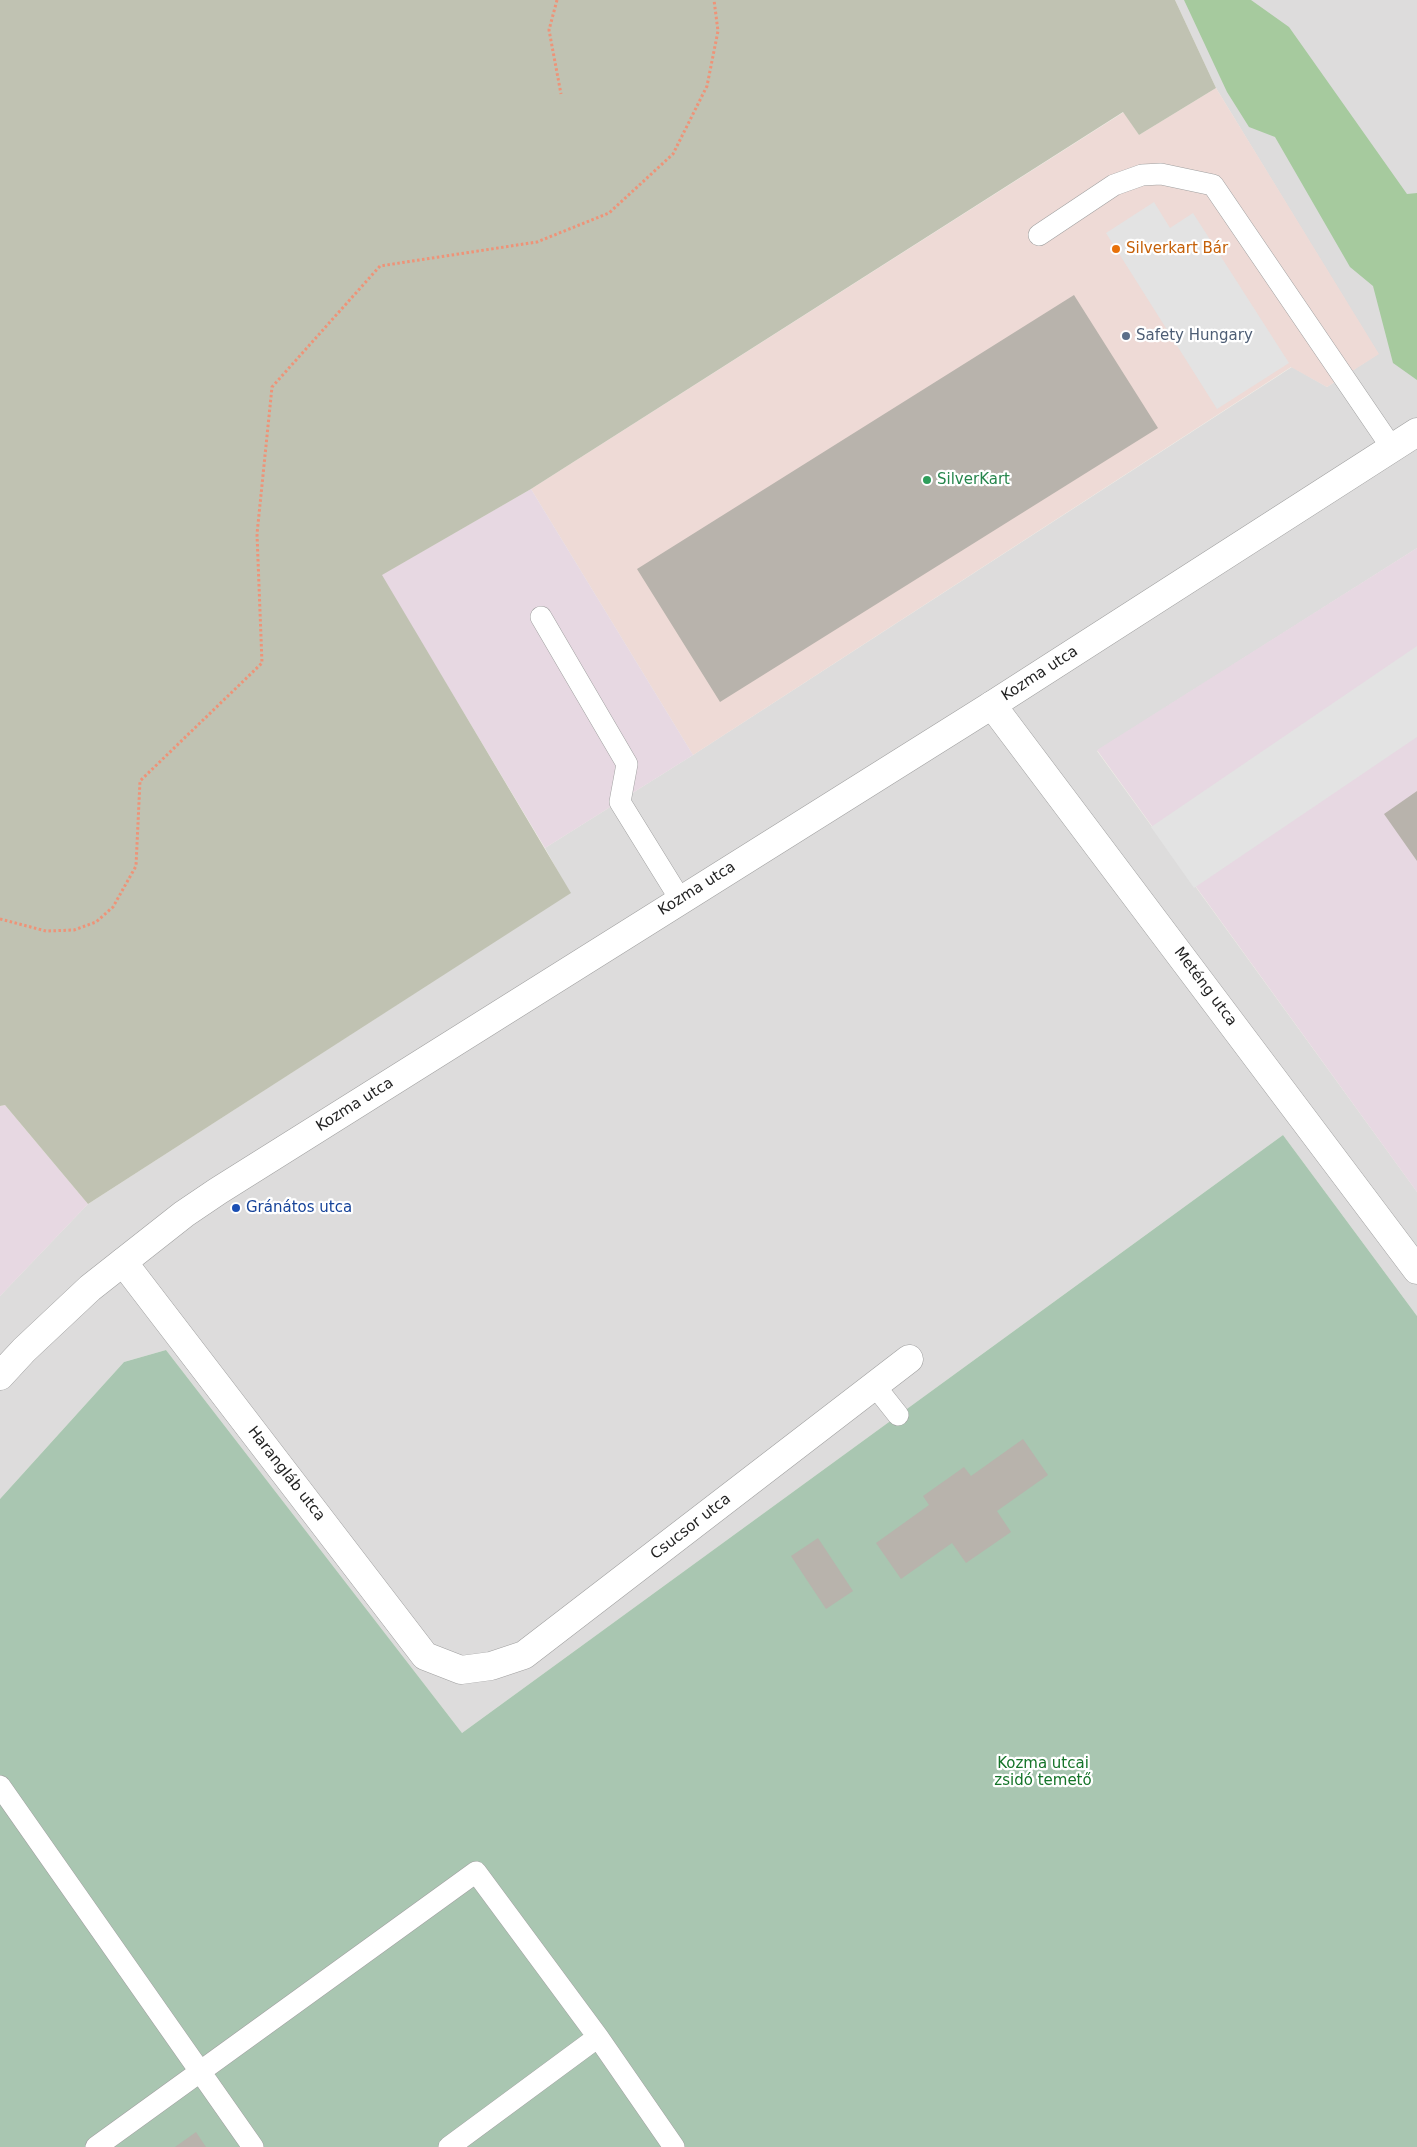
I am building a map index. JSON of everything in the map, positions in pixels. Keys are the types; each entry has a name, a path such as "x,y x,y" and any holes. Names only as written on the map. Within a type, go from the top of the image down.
{"street":[{"name":"Kozma utca","path":"0,1376 24,1350 90,1288 218,1191 680,899 992,705 1417,432"},
{"name":"Meténg utca","path":"992,705 1417,1270"},
{"name":"Harangláb utca","path":"123,1262 425,1656 461,1670"},
{"name":"Csucsor utca","path":"461,1670 491,1666 524,1655 910,1359"}],"lane":[{"path":"1039,235 1114,185 1142,175 1161,174 1213,185 1392,448"},
{"path":"541,618 627,764 620,802 680,899"},
{"path":"875,1386 898,1415"},
{"path":"0,1786 253,2147"},
{"path":"96,2147 476,1872 598,2037 674,2147"},
{"path":"449,2147 598,2037"}],"path":[{"path":"558,0 549,30 561,94"},
{"path":"0,919 46,932 74,930 96,922 113,907 136,866 140,781 262,663 256,534 272,387 380,266 537,242 608,213 673,154 707,86 718,31 714,0"}],"shaded area":[{"path":"0,0 1175,0 1216,88 1139,135 1123,112 531,489 382,575 571,893 88,1204 5,1105 0,1106"},
{"path":"1175,0 1417,0 1417,548 1097,751 1417,1192 1417,1316 1283,1135 462,1733 166,1350 124,1362 0,1499 0,1296 88,1204 570,893 545,848 693,755 1292,367 1327,387 1378,354 1216,88"},
{"path":"1216,88 1379,354 1327,387 1291,367 693,755 531,489 1124,112 1139,135"},
{"path":"1154,202 1170,228 1193,213 1289,363 1217,409 1106,233"},
{"path":"531,489 693,755 545,848 381,575"},
{"path":"1417,548 1417,1192 1097,750"},
{"path":"1417,646 1417,737 1194,888 1151,827"},
{"path":"5,1105 88,1204 0,1296 0,1106"}],"green space":[{"path":"1184,0 1251,0 1289,27 1407,194 1417,193 1417,380 1393,363 1373,286 1350,267 1275,137 1249,127 1227,92"},
{"name":"Kozma utcai zsidó temető","path":"1283,1135 1417,1316 1417,2147 0,2147 0,1499 124,1362 166,1350 462,1733"}],"building":[{"name":"SilverKart","path":"1074,295 1158,428 720,702 637,569"},
{"path":"1417,791 1417,861 1384,814"},
{"path":"1023,1439 1048,1475 997,1511 1011,1532 966,1563 952,1543 901,1579 876,1543 929,1505 923,1496 964,1467 971,1476"},
{"path":"818,1538 853,1591 826,1609 791,1556"},
{"path":"196,2132 206,2147 175,2147"}],"place":[{"name":"Silverkart Bár","path":"1116,249"},
{"name":"Safety Hungary","path":"1126,336"},
{"name":"SilverKart","path":"927,480"},
{"name":"Gránátos utca","path":"236,1208"}]}
